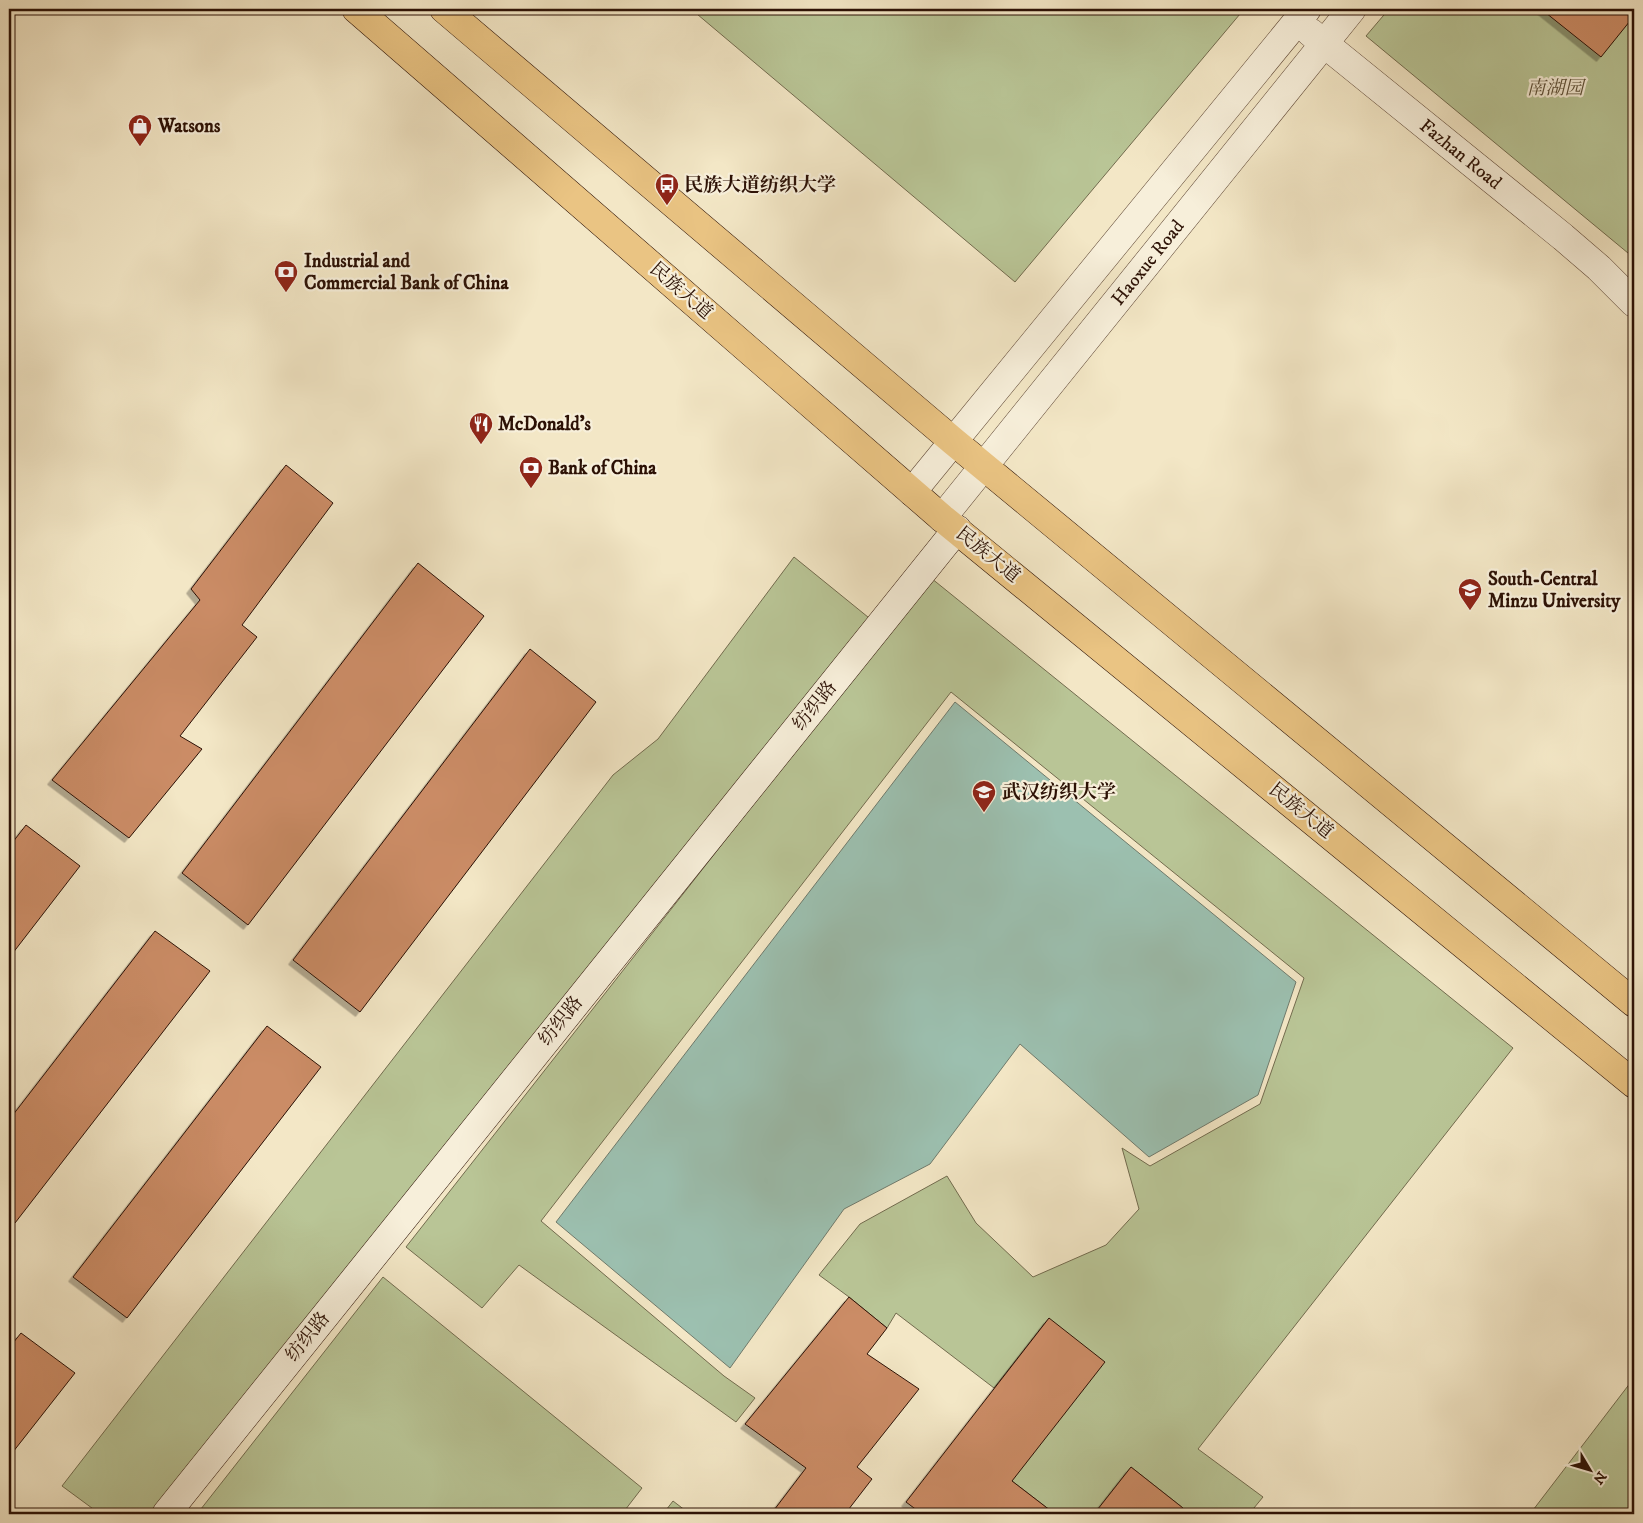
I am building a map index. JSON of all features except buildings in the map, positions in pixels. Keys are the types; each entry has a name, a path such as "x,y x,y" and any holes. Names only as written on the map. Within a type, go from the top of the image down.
{"main road":[{"name":"民族大道","path":"356,9 912,492 1634,1084"},
{"path":"444,9 953,441 1634,1003"}],"street":[{"name":"Haoxue Road","path":"950,523 984,466 1352,9"},
{"name":"Haoxue Road","path":"912,492 1295,13"},
{"name":"Fazhan Road","path":"1295,13 1324,44 1563,237 1599,268 1634,303"},
{"name":"纺织路","path":"166,1514 950,523"}],"green space":[{"path":"691,9 1234,9 1240,14 1015,282"},
{"name":"南湖园","path":"1389,9 1634,9 1634,258 1366,36"},
{"path":"794,557 879,626 166,1514 100,1514 62,1486 613,775 658,739"},
{"path":"931,578 1513,1048 1198,1449 1263,1497 1249,1514 1178,1514 1183,1508 1131,1467 1094,1514 1055,1514 1012,1481 1049,1318 994,1388 896,1313 887,1328 819,1275 860,1224 947,1176 976,1223 1033,1277 1106,1245 1139,1209 1122,1148 1150,1166 1260,1104 1304,978 951,692 541,1221 724,1376 755,1398 736,1422 519,1265 482,1308 406,1247"},
{"path":"383,1277 642,1488 622,1514 197,1514"},
{"path":"1634,1378 1634,1514 1530,1514"},
{"path":"673,1501 690,1514 663,1514"}],"shaded area":[{"path":"955,702 1296,982 1258,1095 1149,1157 1020,1044 930,1164 844,1209 730,1368 556,1222"}],"place":[{"name":"Watsons","path":"140,147"},
{"name":"民族大道纺织大学","path":"667,206"},
{"name":"Industrial and Commercial Bank of China","path":"286,293"},
{"name":"McDonald's","path":"481,445"},
{"name":"Bank of China","path":"531,489"},
{"name":"South-Central Minzu University","path":"1470,611"},
{"name":"武汉纺织大学","path":"984,813"}]}
